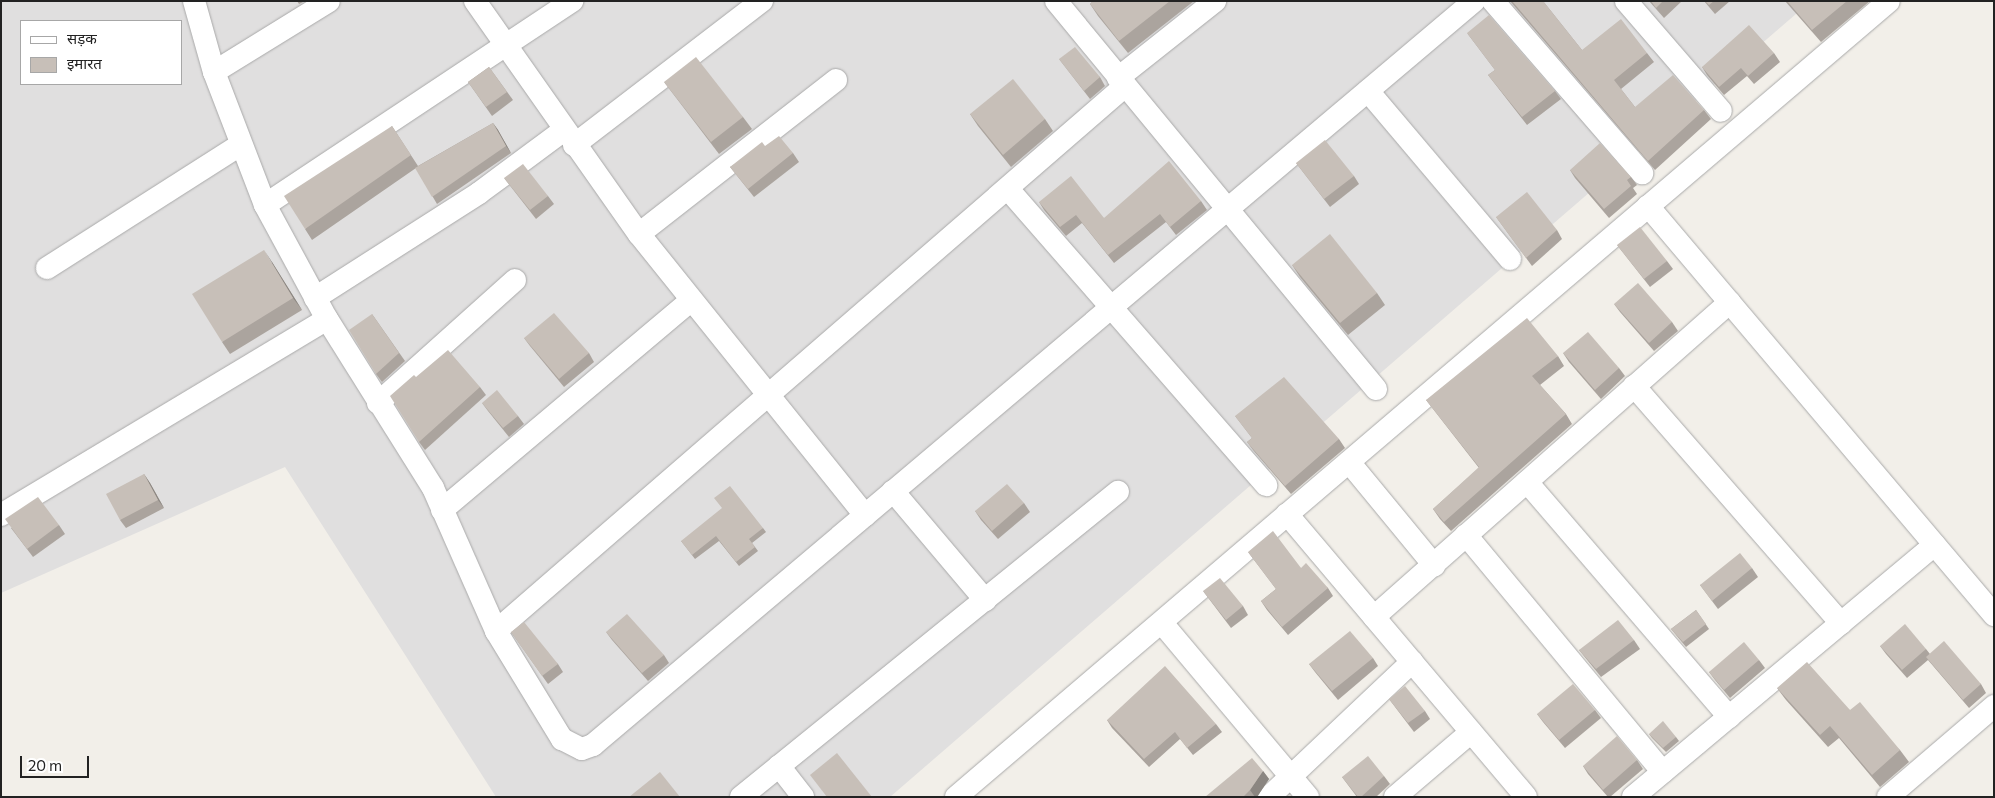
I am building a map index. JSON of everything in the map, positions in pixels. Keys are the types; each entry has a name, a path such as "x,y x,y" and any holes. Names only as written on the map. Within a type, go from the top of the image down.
{"street":[{"path":"194,1 214,72 240,145 265,205 327,319 378,403 424,471 496,631 562,739 582,749 592,745 1474,1"},
{"path":"214,72 328,1"},
{"path":"475,1 639,234 766,398 865,515"},
{"path":"265,205 572,1"},
{"path":"315,298 569,137 762,1"},
{"path":"1056,1 1226,210 1376,389"},
{"path":"496,631 1008,189 1122,82 1215,1"},
{"path":"1493,1 1642,173"},
{"path":"1626,1 1721,111"},
{"path":"956,797 1889,1"},
{"path":"639,234 836,80"},
{"path":"1368,91 1510,259"},
{"path":"47,268 240,145"},
{"path":"1008,189 1266,485"},
{"path":"1648,206 1994,615"},
{"path":"378,403 515,280"},
{"path":"442,510 690,301"},
{"path":"1374,617 1730,302"},
{"path":"1,515 327,319"},
{"path":"1634,386 1841,623"},
{"path":"1349,462 1434,564"},
{"path":"1526,482 1729,717"},
{"path":"893,491 985,600"},
{"path":"741,797 1118,492"},
{"path":"1287,514 1526,797"},
{"path":"1466,535 1663,772"},
{"path":"1633,797 1934,545"},
{"path":"1162,623 1308,797"},
{"path":"1269,797 1412,662"},
{"path":"1888,797 1994,706"},
{"path":"1395,797 1471,732"},
{"path":"779,766 803,797"}],"shaded area":[{"path":"1,1 1811,1 890,797 496,797 285,467 1,593"}],"building":[{"path":"1093,1 1170,1 1119,41 1090,4"},
{"path":"1512,1 1543,1 1582,50 1621,19 1647,53 1614,80 1635,107 1673,75 1704,110 1648,161"},
{"path":"1651,1 1663,1 1656,8"},
{"path":"1705,1 1714,1 1709,5"},
{"path":"1787,1 1847,1 1812,30"},
{"path":"1489,15 1555,91 1522,117 1488,75 1495,70 1467,33"},
{"path":"1749,25 1774,53 1748,76 1741,68 1719,87 1702,67"},
{"path":"1075,47 1100,77 1084,91 1059,59"},
{"path":"696,57 743,117 711,142 664,82"},
{"path":"489,67 507,92 486,107 468,82"},
{"path":"1013,79 1045,119 1003,155 970,114"},
{"path":"493,123 506,146 432,197 415,168"},
{"path":"392,126 411,155 305,229 284,196"},
{"path":"779,136 793,153 748,189 730,167 762,142 765,146"},
{"path":"1325,140 1354,176 1324,199 1296,163"},
{"path":"1600,143 1631,177 1627,180 1631,186 1604,209 1570,170"},
{"path":"1169,161 1201,201 1170,227 1160,214 1108,255 1076,215 1060,227 1039,202 1071,176 1104,218"},
{"path":"523,164 548,196 530,210 504,178"},
{"path":"1527,192 1557,230 1526,258 1496,217"},
{"path":"1640,227 1667,261 1644,279 1617,245"},
{"path":"1330,234 1377,293 1340,323 1292,265"},
{"path":"264,250 293,298 222,342 192,294"},
{"path":"1638,283 1672,322 1649,343 1614,304"},
{"path":"554,313 589,353 559,379 524,338"},
{"path":"372,314 399,353 376,374 349,330"},
{"path":"1527,318 1558,356 1532,376 1566,414 1444,522 1433,509 1479,467 1426,400"},
{"path":"1588,332 1619,368 1595,390 1563,353"},
{"path":"448,350 480,387 419,442 390,396 414,375 416,377"},
{"path":"1284,377 1339,439 1285,486 1247,442 1252,438 1235,416"},
{"path":"497,390 518,416 503,428 482,403"},
{"path":"144,474 158,500 120,520 106,494"},
{"path":"1007,484 1024,503 992,531 975,511"},
{"path":"730,486 763,528 749,539 755,547 736,562 716,536 692,555 681,541 722,508 714,498"},
{"path":"38,497 59,525 27,549 5,519"},
{"path":"1273,531 1301,568 1306,563 1328,588 1282,627 1261,601 1276,589 1248,552"},
{"path":"1740,553 1752,568 1712,601 1700,585"},
{"path":"1220,578 1243,606 1226,620 1203,591"},
{"path":"1696,610 1706,624 1683,642 1671,629"},
{"path":"627,614 664,655 642,673 606,632"},
{"path":"1618,620 1634,640 1596,669 1579,650"},
{"path":"524,622 558,664 542,676 511,632"},
{"path":"1905,624 1926,649 1902,670 1880,646"},
{"path":"1350,631 1373,658 1332,691 1309,664"},
{"path":"1944,641 1981,684 1963,700 1926,657"},
{"path":"1744,642 1759,660 1724,690 1709,672"},
{"path":"1807,662 1850,710 1860,702 1900,750 1872,775 1830,726 1820,735 1777,688"},
{"path":"1165,666 1216,724 1187,748 1175,732 1144,759 1107,720"},
{"path":"1573,684 1595,710 1559,740 1537,714"},
{"path":"1405,686 1425,711 1408,723 1389,699"},
{"path":"1663,721 1676,737 1663,748 1649,734"},
{"path":"1617,736 1637,760 1603,790 1583,766"},
{"path":"837,753 872,797 827,797 810,775"},
{"path":"1368,756 1384,776 1361,797 1358,797 1342,777"},
{"path":"1252,758 1263,771 1243,797 1205,797"},
{"path":"660,772 680,797 629,797"}]}
